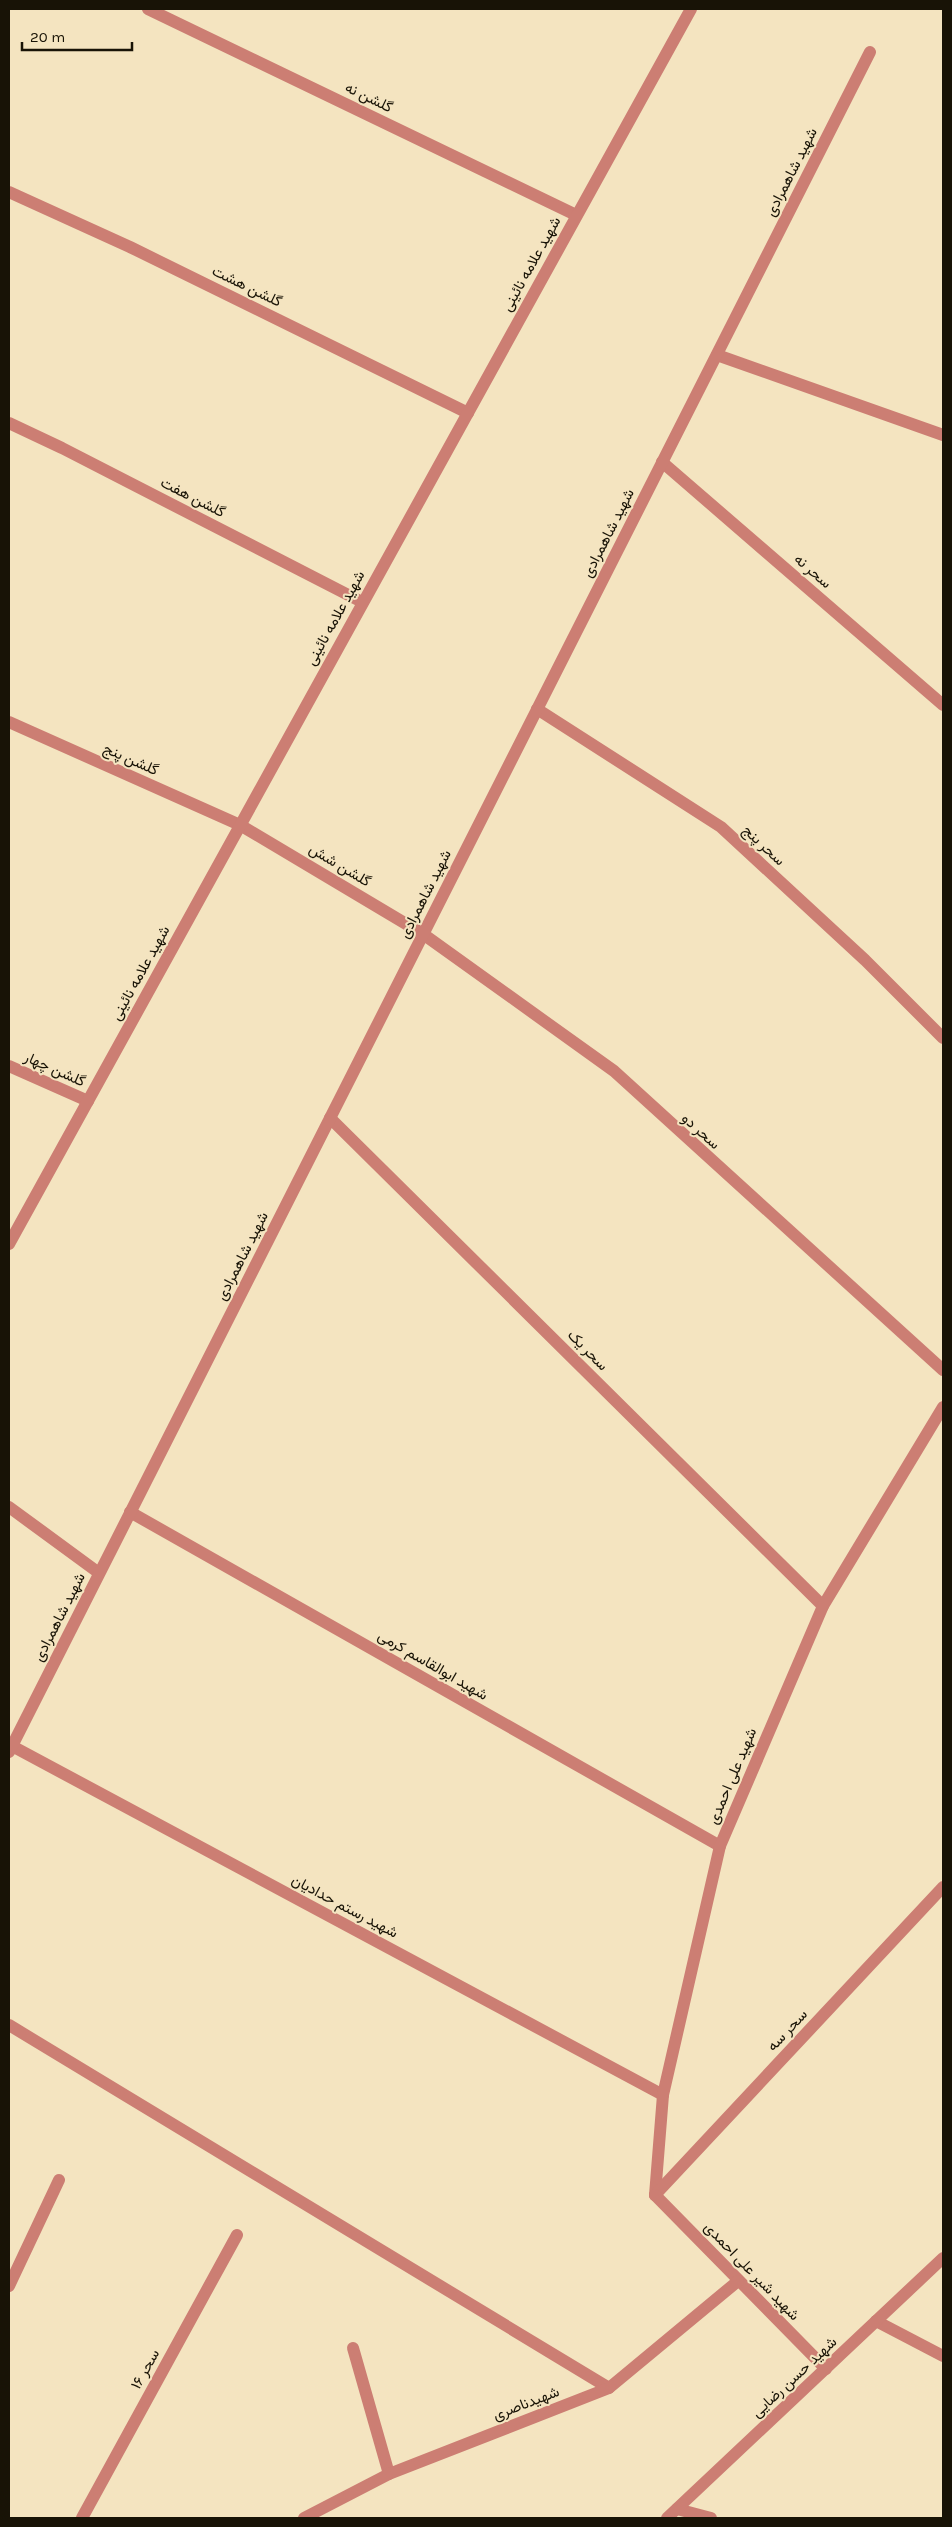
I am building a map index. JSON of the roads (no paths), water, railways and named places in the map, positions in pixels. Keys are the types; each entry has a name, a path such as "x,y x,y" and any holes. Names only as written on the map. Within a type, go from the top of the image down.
{"street":[{"name":"گلشن نه","path":"148,9 576,216"},
{"name":"شهید علامه‌ نائینی","path":"9,1244 691,9"},
{"name":"شهید شاهمرادی","path":"10,1749 870,52"},
{"name":"گلشن هشت","path":"9,192 130,247 468,413"},
{"path":"716,355 943,435"},
{"name":"گلشن هفت","path":"9,423 62,448 362,602"},
{"name":"سحر نه","path":"662,462 943,705"},
{"name":"سحر پنج","path":"537,709 721,827 865,960 943,1038"},
{"name":"گلشن پنج","path":"9,722 240,825"},
{"name":"گلشن شش","path":"240,825 423,934"},
{"name":"سحر دو","path":"423,934 614,1071 943,1370"},
{"name":"گلشن چهار","path":"9,1066 88,1101"},
{"name":"سحر یک","path":"330,1118 823,1606"},
{"name":"شهید علی احمدی","path":"655,2195 663,2095 720,1846 823,1606 943,1407"},
{"path":"9,1507 100,1573"},
{"name":"شهید ابوالقاسم کرمی","path":"130,1512 720,1846"},
{"name":"شهید رستم حدادیان","path":"10,1749 663,2095"},
{"name":"سحر سه","path":"655,2195 943,1887"},
{"path":"9,2025 610,2388"},
{"path":"9,2286 59,2180"},
{"name":"شهید شیر علی احمدی","path":"655,2195 826,2369"},
{"name":"سحر ۱۶","path":"82,2518 237,2235"},
{"name":"شهید حسن رضایی","path":"667,2518 943,2258"},
{"name":"شهیدناصری","path":"304,2518 389,2474 610,2388 738,2281"},
{"path":"876,2322 943,2356"},
{"path":"353,2348 389,2474"},
{"path":"677,2508 711,2518"}]}
